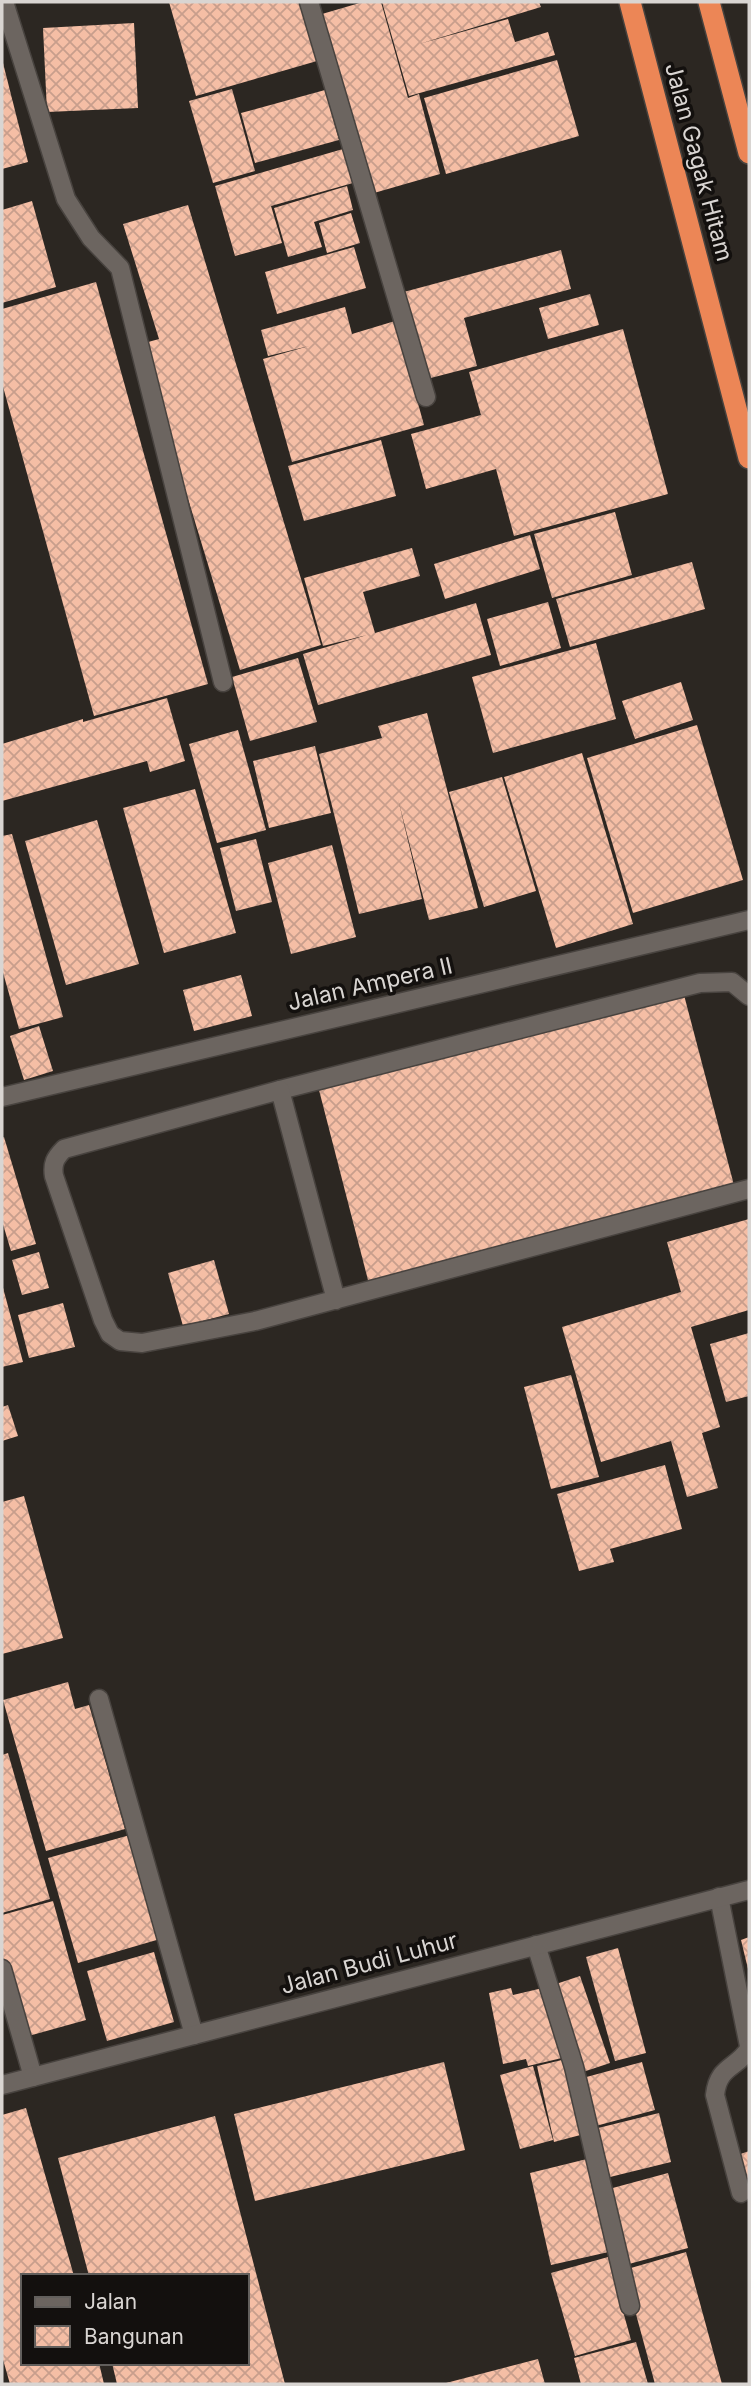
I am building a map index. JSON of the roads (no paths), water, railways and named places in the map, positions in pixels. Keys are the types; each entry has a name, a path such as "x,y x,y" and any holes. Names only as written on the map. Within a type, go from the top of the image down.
{"highway":[{"name":"Jalan Gagak Hitam","path":"630,2 749,458"},
{"path":"709,2 749,153"}],"street":[{"path":"4,2 66,199 91,238 120,268 223,682"},
{"path":"309,2 426,397"},
{"name":"Jalan Ampera II","path":"2,1097 749,920"},
{"path":"749,996 732,982 700,983 280,1090 64,1149 52,1166 110,1334 120,1341 142,1343 256,1321 749,1189"},
{"path":"280,1090 336,1300"},
{"path":"99,1699 194,2035"},
{"name":"Jalan Budi Luhur","path":"2,2085 749,1890"},
{"path":"719,1897 749,2047 723,2070 716,2083 715,2095 741,2193"},
{"path":"536,1945 574,2067 630,2306"},
{"path":"2,1969 33,2077"}]}
